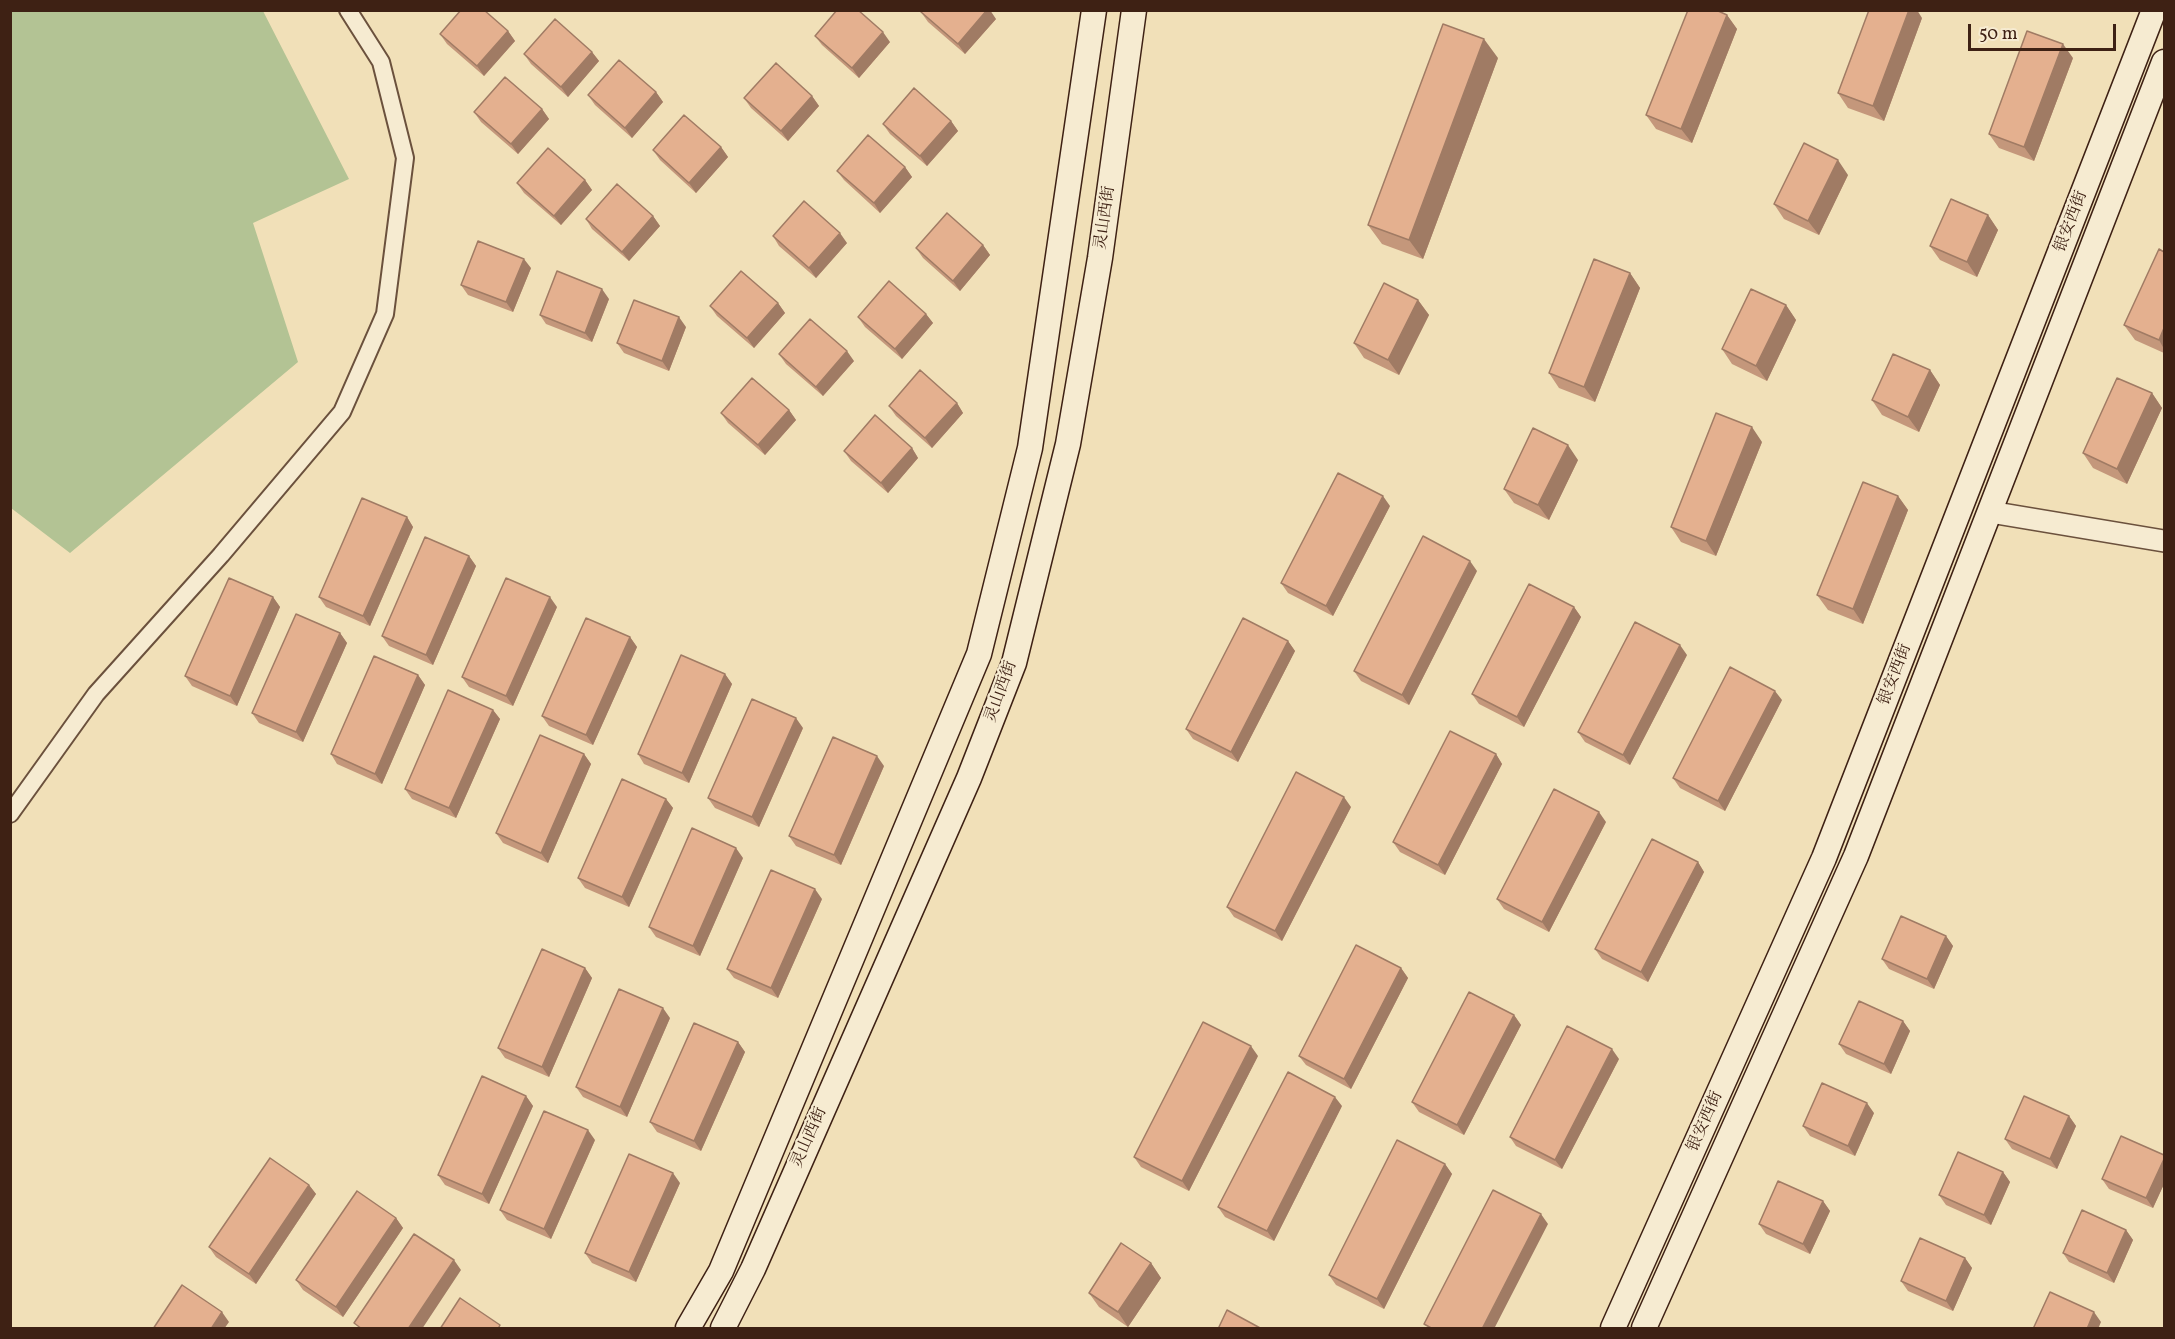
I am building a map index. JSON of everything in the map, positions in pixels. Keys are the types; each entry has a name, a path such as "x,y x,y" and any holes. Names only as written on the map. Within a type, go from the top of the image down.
{"main road":[{"name":"灵山西街","path":"688,1329 721,1271 979,654 1029,448 1094,10"},
{"name":"灵山西街","path":"723,1329 753,1269 969,778 1014,663 1068,444 1100,258 1134,10"},
{"name":"银安西街","path":"1613,1329 1824,858 2154,10"},
{"name":"银安西街","path":"1644,1329 1856,856 2164,62"}],"street":[{"path":"10,814 96,694 221,555 342,412 385,314 405,158 381,62 348,10"},
{"path":"1990,512 2164,541"}],"green space":[{"path":"10,11 263,11 349,179 253,223 298,362 70,553 11,508"}],"building":[{"path":"461,10 484,10 508,31 477,66 440,34"},
{"path":"837,10 858,10 883,32 852,68 815,36"},
{"path":"922,10 987,10 958,44 921,12"},
{"path":"1688,10 1716,10 1727,15 1681,129 1646,115"},
{"path":"1869,10 1909,10 1873,106 1838,93"},
{"path":"555,19 592,52 561,87 524,54"},
{"path":"1443,24 1484,39 1409,240 1368,225"},
{"path":"2027,31 2063,44 2024,147 1989,134"},
{"path":"619,60 656,92 625,128 588,95"},
{"path":"776,63 812,96 781,131 744,98"},
{"path":"505,77 542,109 511,144 474,112"},
{"path":"914,88 951,121 920,156 883,124"},
{"path":"684,115 721,147 689,183 653,150"},
{"path":"868,135 905,167 874,203 837,171"},
{"path":"1804,143 1838,160 1808,221 1774,204"},
{"path":"548,148 585,180 554,216 517,183"},
{"path":"617,184 653,216 622,252 586,219"},
{"path":"1951,199 1988,215 1967,262 1930,246"},
{"path":"804,201 840,233 809,268 773,236"},
{"path":"947,213 983,245 953,281 916,248"},
{"path":"478,241 524,259 506,302 461,285"},
{"path":"2159,249 2164,252 2164,328 2159,340 2124,325"},
{"path":"1594,259 1630,273 1584,387 1549,373"},
{"path":"557,271 602,289 585,333 540,315"},
{"path":"741,271 778,303 747,338 710,306"},
{"path":"889,281 926,314 895,349 858,317"},
{"path":"1384,283 1418,300 1388,360 1354,343"},
{"path":"1751,289 1786,305 1756,366 1722,349"},
{"path":"634,300 679,317 662,361 617,343"},
{"path":"810,319 847,351 816,387 779,354"},
{"path":"1893,354 1930,370 1908,417 1872,400"},
{"path":"920,370 957,403 925,438 889,406"},
{"path":"752,378 789,410 758,445 721,413"},
{"path":"2117,378 2152,393 2117,469 2083,453"},
{"path":"1716,413 1752,427 1706,541 1671,527"},
{"path":"875,415 912,448 881,483 844,451"},
{"path":"1533,428 1568,445 1538,505 1504,489"},
{"path":"1338,473 1383,496 1326,606 1281,583"},
{"path":"1863,482 1898,496 1853,609 1817,595"},
{"path":"362,498 407,517 363,616 319,597"},
{"path":"1423,536 1470,561 1402,695 1354,671"},
{"path":"425,537 469,556 426,655 382,636"},
{"path":"229,578 273,597 230,696 185,676"},
{"path":"506,578 550,597 506,696 462,677"},
{"path":"1529,584 1574,607 1517,717 1472,694"},
{"path":"296,614 340,633 296,732 252,713"},
{"path":"586,618 630,637 586,735 542,716"},
{"path":"1243,618 1288,641 1231,752 1186,729"},
{"path":"1635,622 1680,645 1623,755 1578,732"},
{"path":"681,655 725,674 682,773 638,754"},
{"path":"374,656 418,675 375,774 331,754"},
{"path":"1730,667 1775,691 1718,801 1673,778"},
{"path":"448,690 493,710 449,808 405,789"},
{"path":"752,699 796,718 752,817 708,798"},
{"path":"1450,731 1496,754 1438,865 1393,842"},
{"path":"540,735 584,754 541,853 496,833"},
{"path":"833,737 877,756 834,855 789,836"},
{"path":"1296,772 1344,797 1275,931 1227,907"},
{"path":"622,779 666,799 622,897 578,878"},
{"path":"1554,789 1599,812 1542,922 1497,899"},
{"path":"692,828 736,848 693,946 649,927"},
{"path":"1652,839 1698,862 1641,972 1595,949"},
{"path":"771,870 815,889 771,988 727,969"},
{"path":"1901,916 1946,936 1927,979 1882,959"},
{"path":"1356,945 1401,968 1344,1079 1299,1056"},
{"path":"542,949 585,968 542,1067 498,1048"},
{"path":"619,989 663,1008 620,1107 576,1087"},
{"path":"1469,992 1514,1015 1457,1125 1412,1102"},
{"path":"1859,1001 1903,1021 1884,1064 1839,1044"},
{"path":"1203,1022 1251,1046 1182,1181 1134,1157"},
{"path":"694,1023 738,1042 694,1141 650,1122"},
{"path":"1567,1026 1612,1049 1555,1160 1510,1137"},
{"path":"1288,1072 1335,1097 1267,1231 1218,1207"},
{"path":"482,1076 526,1096 482,1194 438,1175"},
{"path":"1822,1083 1867,1103 1848,1146 1803,1126"},
{"path":"2024,1096 2069,1116 2050,1159 2005,1139"},
{"path":"544,1111 588,1130 544,1229 500,1210"},
{"path":"2121,1136 2164,1155 2146,1198 2102,1179"},
{"path":"1397,1140 1445,1164 1377,1299 1329,1275"},
{"path":"1958,1152 2003,1172 1984,1215 1939,1195"},
{"path":"629,1154 673,1173 629,1272 585,1253"},
{"path":"270,1158 309,1185 249,1274 209,1247"},
{"path":"1778,1181 1823,1201 1803,1244 1759,1224"},
{"path":"1493,1190 1541,1214 1482,1329 1433,1329 1424,1324"},
{"path":"357,1191 396,1218 336,1307 296,1280"},
{"path":"2082,1210 2126,1230 2107,1273 2063,1253"},
{"path":"414,1234 454,1260 408,1329 362,1329 354,1323"},
{"path":"1920,1238 1965,1258 1946,1301 1901,1281"},
{"path":"1121,1243 1151,1263 1118,1312 1089,1293"},
{"path":"182,1285 222,1312 211,1329 153,1329"},
{"path":"2050,1292 2094,1312 2087,1329 2033,1329"},
{"path":"460,1298 500,1325 498,1329 440,1329"},
{"path":"1227,1310 1262,1329 1218,1329"}]}
